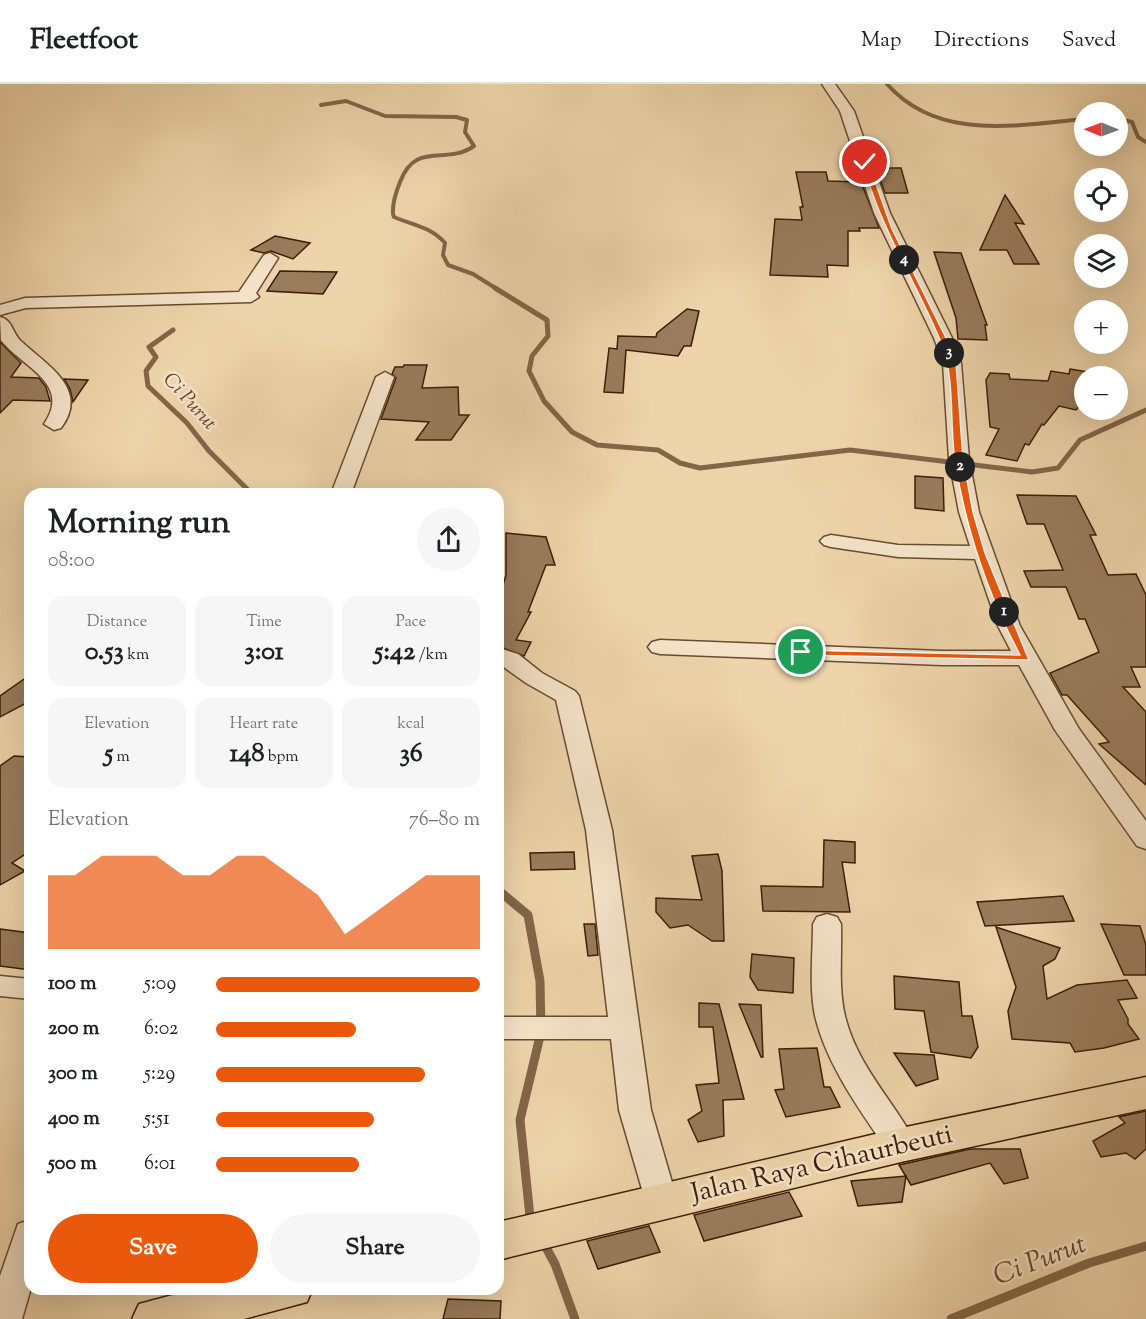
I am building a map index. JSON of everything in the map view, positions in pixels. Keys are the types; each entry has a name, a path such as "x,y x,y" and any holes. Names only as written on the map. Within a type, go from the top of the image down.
{"highway":[{"name":"Jalan Raya Cihaurbeuti","path":"508,1239 901,1145 1146,1093"},
{"path":"156,1319 260,1295"}],"street":[{"path":"828,84 847,111 889,229 943,338 952,363 959,464 981,553 1009,626 1067,730 1146,840"},
{"path":"0,310 25,303 248,298 270,258"},
{"path":"0,322 12,343 32,357 59,387 61,414 54,424"},
{"path":"343,488 385,377"},
{"path":"831,541 898,551 981,553"},
{"path":"660,647 942,658 1026,658"},
{"path":"504,657 510,659 534,678 567,696 599,830 635,1110 662,1203"},
{"path":"827,924 829,1002 837,1035 861,1083 901,1145"},
{"path":"0,986 24,988"},
{"path":"504,1028 624,1028"},
{"path":"4,1319 24,1254"}],"building":[{"path":"876,168 901,168 908,193 885,193"},
{"path":"796,172 826,172 828,181 861,182 879,228 859,228 860,231 848,231 848,266 827,265 828,277 770,275 775,219 802,220 800,207 803,207"},
{"path":"1005,195 1024,224 1015,223 1039,264 1014,264 1007,250 980,250"},
{"path":"275,236 310,243 293,259 271,251 264,253 251,250"},
{"path":"934,252 961,253 987,325 985,325 987,340 958,339 956,318"},
{"path":"280,271 337,272 323,294 267,291"},
{"path":"687,309 699,311 691,346 684,346 678,356 626,350 623,393 604,392 609,348 617,349 618,336 656,337 657,333"},
{"path":"0,342 21,363 11,377 39,378 46,387 50,401 13,400 0,413"},
{"path":"427,365 422,388 458,387 459,415 469,415 451,440 416,440 429,422 381,419 396,378 392,374 395,367"},
{"path":"1070,369 1074,370 1074,410 1059,406 1044,425 1042,424 1029,445 1025,444 1017,461 986,455 999,429 990,427 986,380 990,373 1009,374 1010,379 1048,381 1051,371 1069,374"},
{"path":"64,379 88,380 73,402 70,389"},
{"path":"915,476 943,478 944,511 915,508"},
{"path":"1017,495 1076,496 1096,535 1090,535 1108,575 1136,574 1146,595 1146,667 1131,667 1140,687 1123,687 1146,712 1146,785 1099,744 1109,742 1067,695 1062,695 1050,673 1099,652 1085,619 1079,619 1066,587 1031,587 1024,571 1063,570 1044,524 1027,524"},
{"path":"506,533 546,537 555,565 546,565 528,612 531,612 516,640 531,642 524,656 504,648 504,582"},
{"path":"24,679 24,704 0,717 0,696"},
{"path":"14,756 24,757 24,855 12,863 24,872 0,885 0,766"},
{"path":"824,840 855,842 855,863 842,862 850,912 763,911 761,886 823,887"},
{"path":"574,852 575,869 531,870 530,853"},
{"path":"718,854 722,871 724,941 712,941 688,925 670,928 656,912 656,898 702,900 692,856"},
{"path":"1063,896 1074,921 985,926 977,902"},
{"path":"584,924 595,924 598,955 588,956"},
{"path":"1101,924 1140,926 1146,945 1146,975 1124,975"},
{"path":"996,927 1060,948 1055,959 1043,966 1047,999 1077,985 1127,980 1137,998 1118,1000 1128,1019 1128,1024 1139,1039 1104,1048 1075,1052 1070,1043 1012,1039 1008,1011 1016,987"},
{"path":"0,929 24,932 24,969 0,966"},
{"path":"752,954 794,958 793,993 758,990 750,977"},
{"path":"894,976 959,982 962,1016 972,1016 978,1047 971,1058 931,1052 924,1011 895,1009"},
{"path":"699,1003 719,1004 744,1099 723,1100 724,1136 698,1142 688,1120 702,1111 696,1085 719,1083 713,1027 699,1027"},
{"path":"739,1004 761,1005 763,1057 761,1057"},
{"path":"817,1048 824,1087 830,1087 840,1107 786,1117 775,1090 784,1089 779,1049"},
{"path":"894,1053 934,1055 938,1079 916,1086"},
{"path":"1146,1111 1146,1149 1135,1159 1126,1153 1101,1157 1093,1141 1125,1123 1119,1117"},
{"path":"970,1149 1020,1149 1028,1178 1004,1184 990,1163 911,1185 899,1165"},
{"path":"906,1176 902,1202 858,1206 851,1181"},
{"path":"789,1192 802,1216 704,1241 694,1215"},
{"path":"649,1226 660,1252 598,1269 587,1241"},
{"path":"448,1299 501,1301 500,1319 443,1319"}],"waterway":[{"path":"887,84 907,102 930,115 954,122 980,126 1006,126 1074,120"},
{"path":"321,105 346,101 385,116 456,117 467,120 465,132 474,146 463,152 423,157 414,161 400,182 393,214 394,217 428,230 440,238 445,243 443,255 448,265 473,274 497,289"},
{"path":"1128,121 1132,122 1138,137 1146,142"},
{"path":"495,288 547,320 548,336 532,356 529,371 544,401 572,432 597,445 658,450 680,463 700,468 850,450 1032,472 1058,468 1080,440 1146,410"},
{"name":"Ci Purut","path":"173,330 149,347 156,357 146,371 148,386 187,423 209,451 246,488"},
{"name":"Ci Purut","path":"504,895 528,915 540,981 541,1032 520,1120 530,1217 533,1223"},
{"name":"Ci Purut","path":"542,1240 555,1264 575,1319"},
{"name":"Ci Purut","path":"951,1319 1089,1263 1146,1246"}],"route":[{"path":"801,652 942,658 1026,658 1009,626 981,553 969,512 960,469 952,363 943,338 882,213 865,162"}]}
